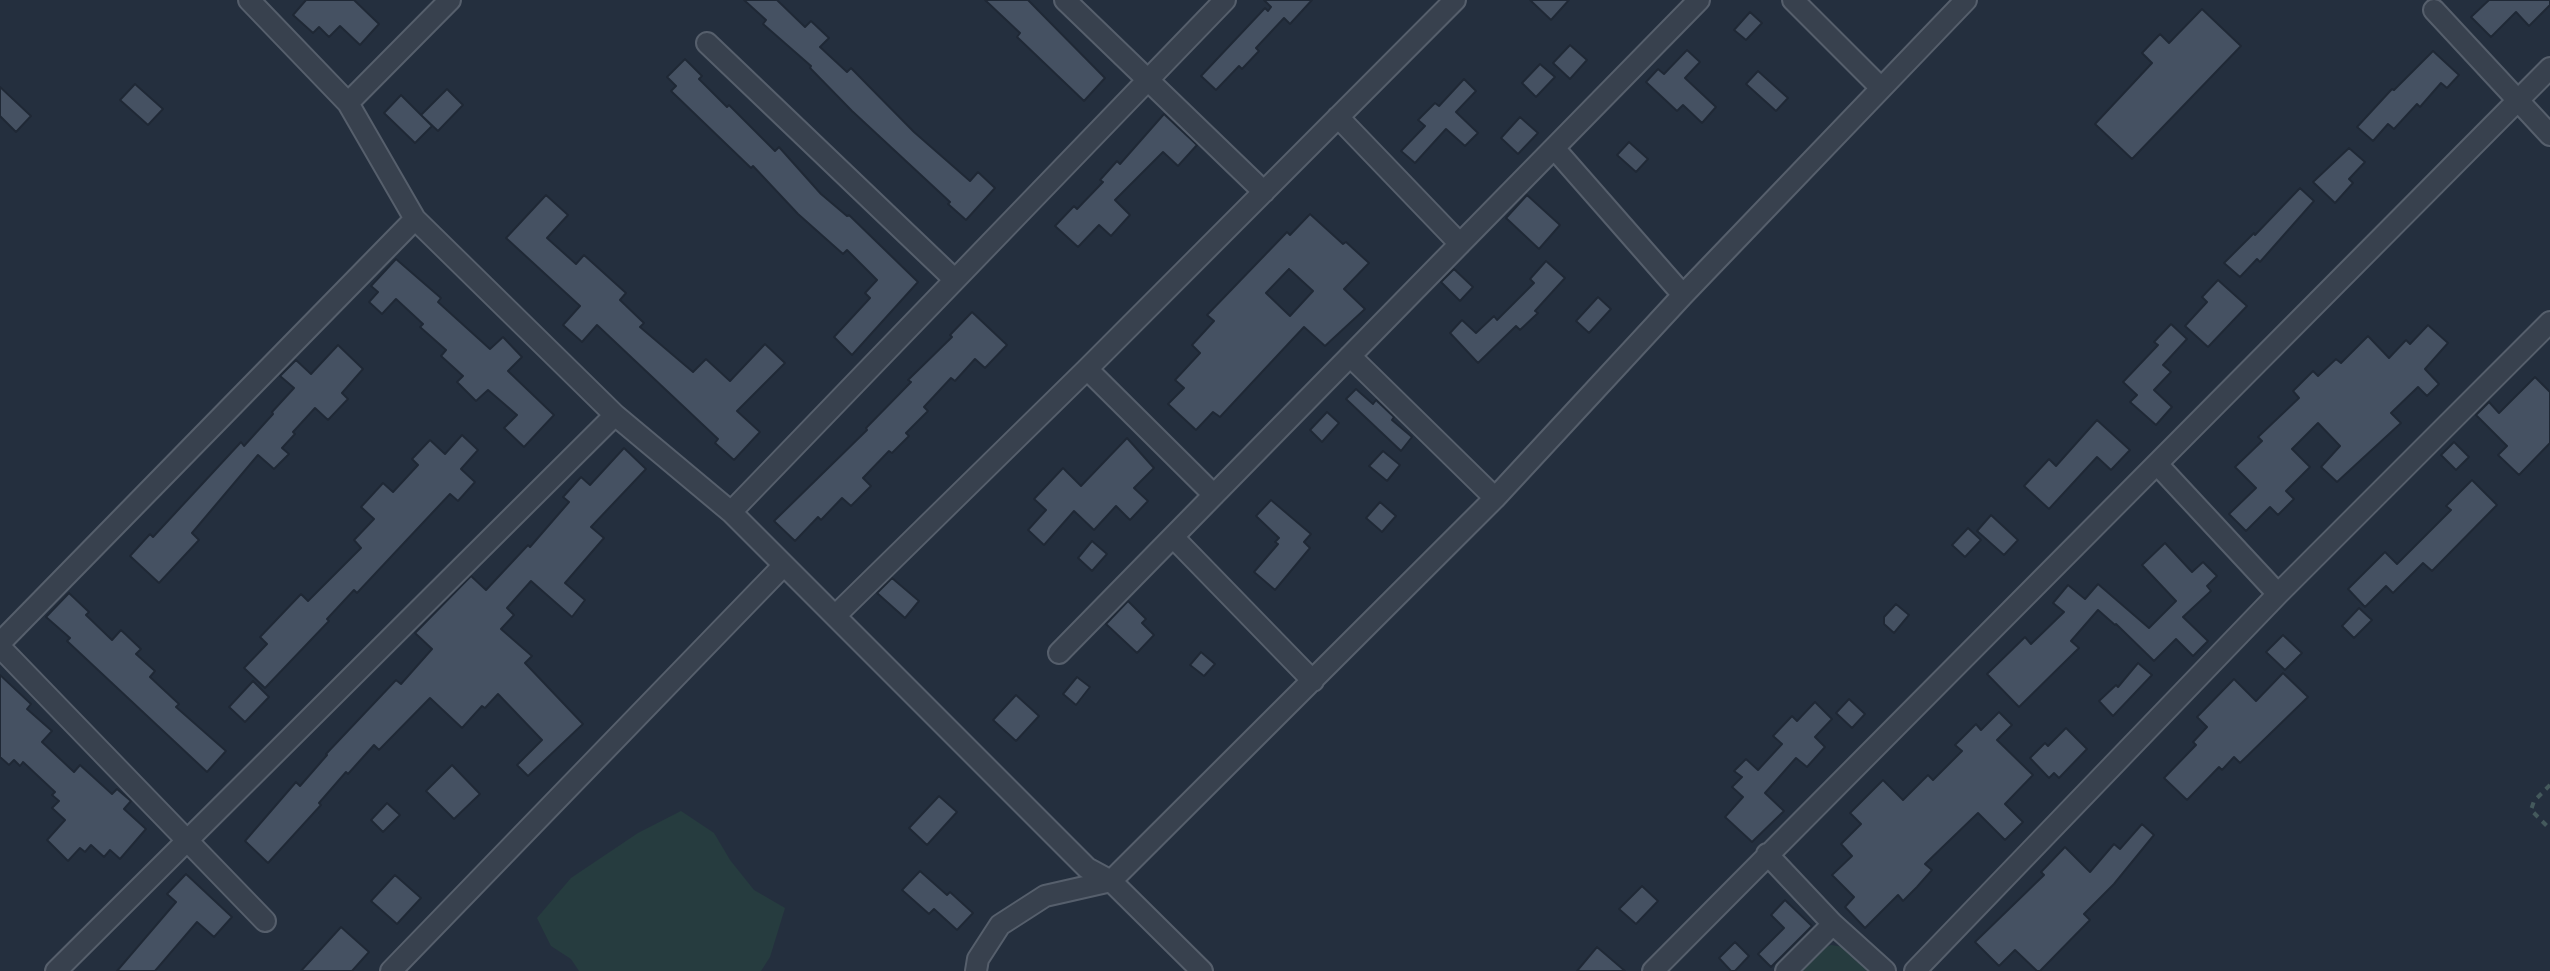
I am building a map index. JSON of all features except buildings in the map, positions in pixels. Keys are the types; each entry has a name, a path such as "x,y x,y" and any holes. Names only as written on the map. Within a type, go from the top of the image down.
{"street":[{"path":"249,0 348,103 415,219 615,415 731,512 1087,868 1111,881 1202,971"},
{"path":"348,103 450,0"},
{"path":"1065,0 1264,192"},
{"path":"731,512 1225,0"},
{"path":"836,615 1455,0"},
{"path":"1059,653 1699,0"},
{"path":"1793,0 1881,88"},
{"path":"976,971 978,959 1000,925 1045,896 1111,881 1495,498 1683,295 1966,0"},
{"path":"2434,10 2550,135"},
{"path":"707,43 954,279"},
{"path":"1653,971 2550,68"},
{"path":"1338,117 1460,244"},
{"path":"1554,148 1683,295"},
{"path":"265,921 0,645 415,219"},
{"path":"1915,971 2278,594 2550,322"},
{"path":"1350,356 1495,498"},
{"path":"1087,369 1214,495"},
{"path":"56,971 615,415"},
{"path":"2157,464 2278,594"},
{"path":"1173,537 1313,681"},
{"path":"391,971 784,565"},
{"path":"1767,854 1833,924 1885,971"},
{"path":"1786,971 1833,924"}],"path":[{"path":"2550,785 2534,801 2531,810 2550,829"}],"green space":[{"path":"681,811 714,833 730,860 754,890 785,908 770,957 761,971 579,971 571,959 551,946 537,918 571,878 638,833"},
{"path":"1831,945 1849,948 1871,971 1798,971 1819,950"}]}
